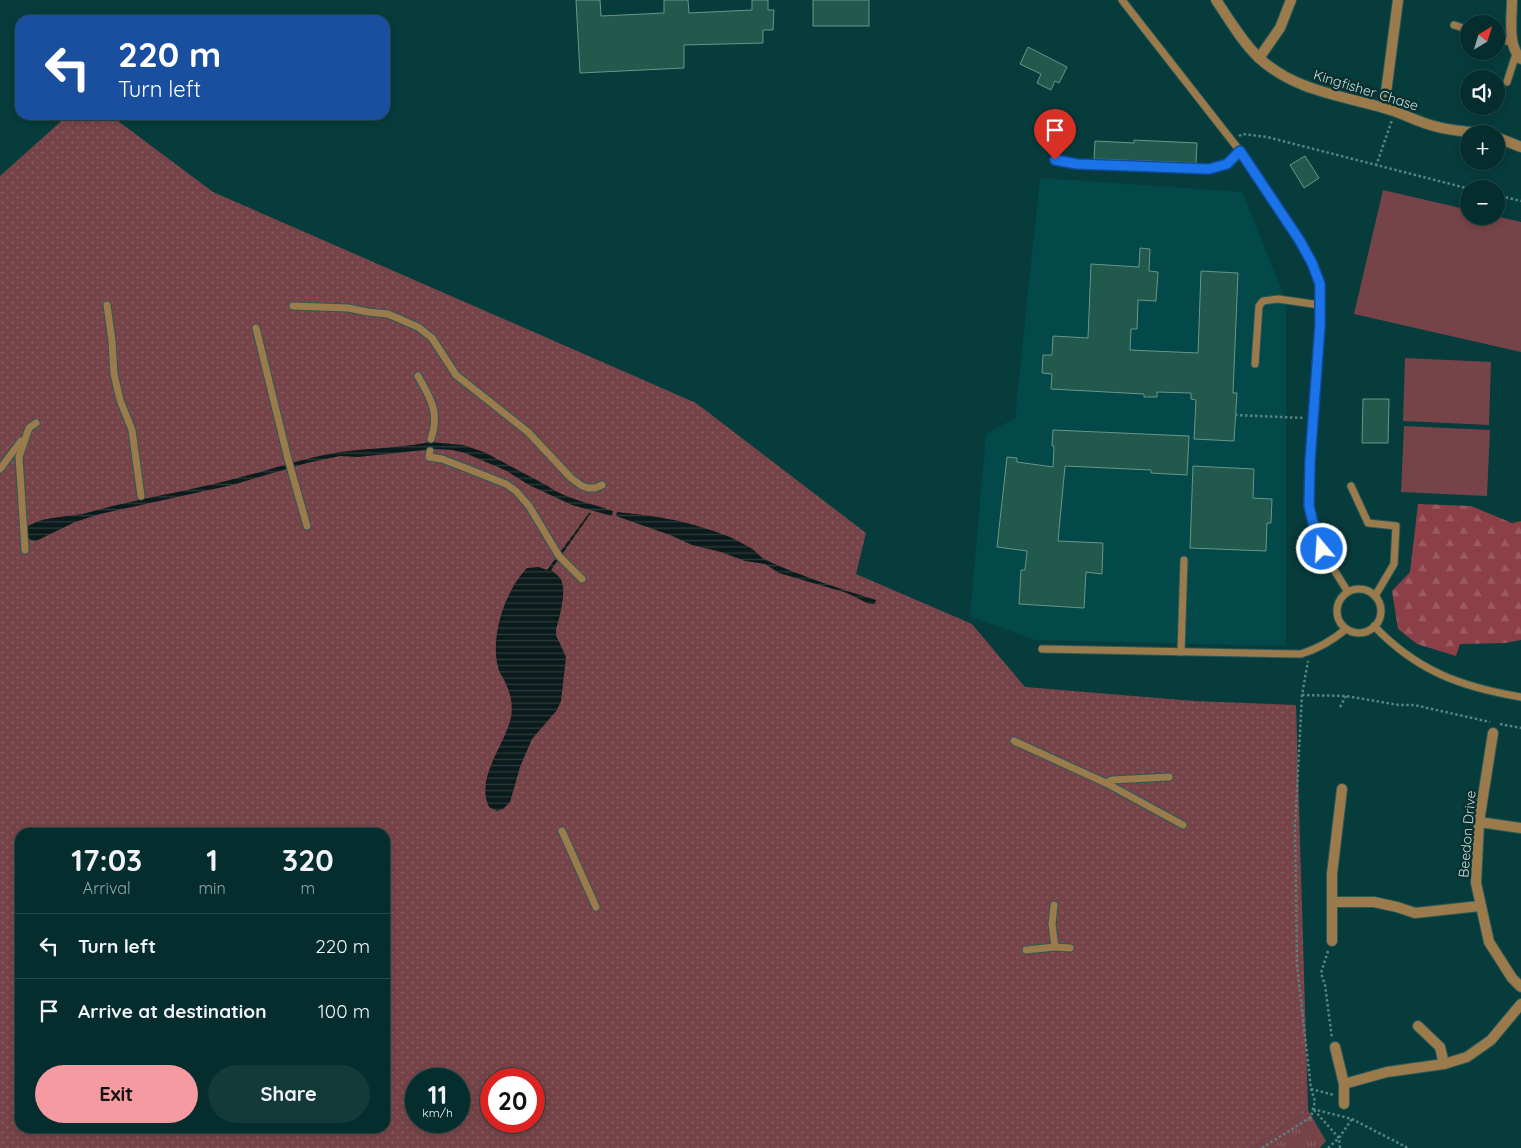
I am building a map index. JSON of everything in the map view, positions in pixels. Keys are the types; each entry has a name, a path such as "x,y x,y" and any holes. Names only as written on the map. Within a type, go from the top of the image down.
{"street":[{"name":"Kingfisher Chase","path":"1216,0 1248,46 1279,74 1313,90 1389,110 1440,128 1460,131"},
{"path":"1260,58 1280,28 1291,0"},
{"path":"1389,110 1398,0"},
{"path":"1512,0 1513,43 1519,56"},
{"path":"1505,141 1521,147"},
{"name":"Beedon Drive","path":"1493,733 1479,822 1476,883 1489,942 1512,978 1521,986"},
{"path":"1332,941 1332,874 1342,789"},
{"path":"1479,822 1521,828"},
{"path":"1332,902 1374,902 1415,913 1480,906"},
{"path":"1344,1084 1387,1072 1444,1064 1467,1057 1491,1040 1521,1004"},
{"path":"1418,1026 1440,1047 1444,1064"},
{"path":"1335,1047 1344,1084 1344,1100"}],"lane":[{"path":"1122,0 1240,151 1312,263 1320,284 1320,325 1310,461 1309,506 1322,549 1348,592"},
{"path":"1454,25 1460,27"},
{"path":"1505,41 1513,43"},
{"path":"1507,82 1519,56"},
{"path":"1055,160 1077,164 1209,169 1227,164 1240,151"},
{"path":"1255,364 1259,306 1263,301 1278,299 1320,305"},
{"path":"107,305 114,374 120,400 132,430 141,496"},
{"path":"293,306 348,308 388,314 418,328 432,338 456,375 528,432 571,478 588,488 596,488 602,485"},
{"path":"256,328 307,526"},
{"path":"418,376 431,399 435,413 435,428 431,439"},
{"path":"0,469 16,450 29,428 36,423"},
{"path":"25,550 19,458 29,428"},
{"path":"430,451 430,457 442,459 463,467 506,484 516,491 529,506 559,556 582,579"},
{"path":"1351,486 1368,523 1396,526 1394,564 1376,596"},
{"path":"1181,652 1184,560"},
{"path":"1362,589 1376,596 1380,603 1380,619 1367,632 1359,633 1346,629 1340,622 1337,615 1337,607 1342,596 1348,592 1362,589"},
{"path":"1374,626 1404,654 1434,672 1487,692 1521,697"},
{"path":"1042,649 1301,654 1337,636 1346,629"},
{"path":"1014,741 1137,798 1183,826"},
{"path":"1106,783 1112,780 1168,777"},
{"path":"562,832 596,907"},
{"path":"1054,905 1052,924 1055,947"},
{"path":"1026,950 1055,947 1070,948"}],"path":[{"path":"1376,166 1389,110"},
{"path":"1230,139 1243,134 1267,137 1460,187"},
{"path":"1505,197 1521,201"},
{"path":"1235,415 1313,418"},
{"path":"1262,1148 1311,1117 1315,1101 1311,1090 1297,965 1295,827 1302,695 1310,651"},
{"path":"1302,695 1346,696 1414,706 1521,728"},
{"path":"1340,707 1346,696"},
{"path":"1332,941 1321,973 1325,985 1331,1033 1335,1047"},
{"path":"1311,1090 1344,1100"},
{"path":"1313,1109 1352,1118 1408,1148"},
{"path":"1313,1109 1339,1138 1340,1148"},
{"path":"1328,1148 1339,1138 1352,1118"}],"shaded area":[{"path":"1040,178 1242,192 1286,301 1286,646 1035,640 970,616 986,434 1015,418"},
{"path":"430,442 463,445 484,452 561,494 613,511 612,516 572,505 529,485 507,471 465,453 434,449 358,457 340,456 307,463 232,485 100,514 75,522 36,541 29,539 25,531 31,524 38,521 82,514 213,484 326,455"},
{"path":"617,512 674,520 718,532 744,544 764,559 805,576 876,600 875,604 869,604 847,593 779,573 765,564 745,561 721,552 692,545 616,516"},
{"path":"589,513 591,513 551,570 560,578 563,589 562,604 556,630 556,635 566,657 561,701 557,710 532,739 520,767 510,802 503,809 497,811 489,807 486,796 486,784 492,762 508,728 512,709 509,692 499,669 496,655 496,642 501,614 512,589 527,568 539,567 547,570"}],"green space":[{"path":"62,120 117,120 213,192 696,403 866,533 856,574 972,624 1025,687 1194,701 1296,705 1308,1110 1252,1148 0,1148 0,176"},
{"path":"1383,190 1460,208 1460,225 1505,225 1505,218 1521,222 1521,352 1354,314"},
{"path":"1405,358 1491,362 1489,425 1403,421"},
{"path":"1404,426 1490,430 1487,496 1401,492"},
{"path":"1418,504 1471,506 1512,523 1521,521 1521,640 1505,643 1460,644 1456,656 1417,644 1398,629 1392,591 1410,572"},
{"path":"1308,1110 1326,1141 1320,1148 1252,1148"}],"building":[{"path":"576,0 600,0 601,16 664,13 664,0 688,0 689,13 752,10 752,0 768,0 768,10 774,10 773,30 763,30 763,43 684,45 684,68 580,73"},
{"path":"813,0 869,0 869,26 813,26"},
{"path":"1028,47 1067,67 1059,83 1055,81 1051,90 1037,83 1041,74 1020,64"},
{"path":"1134,140 1197,143 1196,163 1094,159 1095,141 1134,143"},
{"path":"1305,156 1319,178 1304,188 1290,165"},
{"path":"1140,248 1150,249 1149,271 1158,272 1156,301 1138,300 1137,329 1131,329 1130,350 1198,353 1201,271 1238,273 1233,393 1237,393 1234,441 1194,439 1196,400 1191,399 1191,393 1157,392 1157,397 1144,397 1144,394 1051,389 1052,374 1042,373 1043,355 1052,355 1053,336 1088,338 1091,264 1139,267"},
{"path":"1363,399 1389,399 1388,443 1362,443"},
{"path":"1053,430 1189,436 1187,475 1151,473 1151,470 1065,466 1058,541 1103,543 1102,574 1086,572 1084,608 1019,604 1021,570 1025,570 1027,551 997,547 1007,457 1017,458 1017,462 1053,467"},
{"path":"1193,466 1254,469 1253,498 1272,499 1271,523 1267,523 1266,551 1190,548"}],"route":[{"path":"1055,160 1077,164 1209,169 1227,164 1240,151 1300,241 1312,263 1320,284 1320,325 1310,461 1309,506 1322,549"}]}
